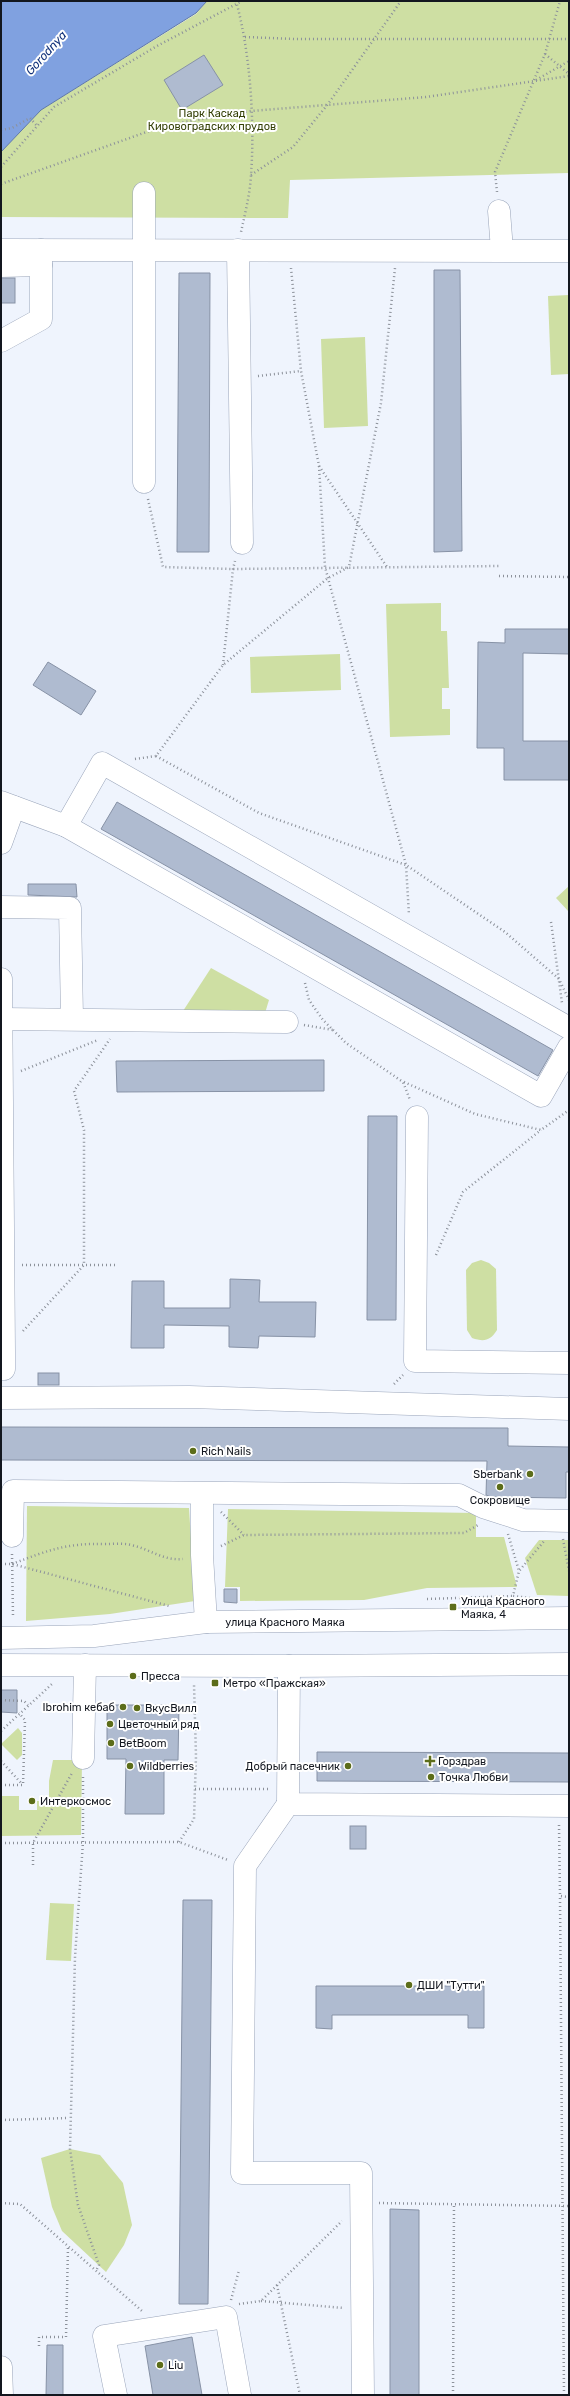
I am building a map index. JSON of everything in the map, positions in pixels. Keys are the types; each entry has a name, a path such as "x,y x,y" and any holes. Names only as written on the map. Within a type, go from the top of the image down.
{"street":[{"path":"144,193 144,482"},
{"path":"499,211 502,250"},
{"path":"1,250 41,258"},
{"path":"1,266 41,258 145,250 569,251"},
{"path":"238,250 242,543"},
{"path":"1,341 41,319 41,258"},
{"path":"66,826 102,763 567,1027"},
{"path":"1,843 8,805 66,826 541,1096 569,1047"},
{"path":"1,907 70,908 72,1018"},
{"path":"1,979 3,1078 2,1361"},
{"path":"2,1019 72,1018 287,1022"},
{"path":"417,1118 415,1361 569,1363"},
{"path":"1,1398 189,1397 569,1409"},
{"path":"12,1536 14,1491 202,1494 459,1495 523,1520 565,1521"},
{"path":"202,1494 202,1555 206,1622"},
{"name":"улица Красного Маяка","path":"1,1638 94,1636 206,1622 569,1618"},
{"path":"1,1665 289,1666 569,1664"},
{"path":"83,1756 85,1665"},
{"path":"289,1666 288,1796 245,1866 242,2173 361,2173 363,2395"},
{"path":"288,1796 564,1806"},
{"path":"116,2395 104,2336 228,2311 240,2395"},
{"path":"1,2367 2,2395"}],"path":[{"path":"1,167 54,107 157,46 236,2 242,1"},
{"path":"251,175 293,147 328,104 377,38 401,1"},
{"path":"499,211 495,172 545,54 560,1"},
{"path":"236,2 245,37 251,111 251,175 238,250"},
{"path":"245,37 295,39 569,39"},
{"path":"545,54 560,65 569,75"},
{"path":"533,82 569,60"},
{"path":"1,184 166,125 251,111 426,97 533,82 569,75"},
{"path":"1,130 12,128 30,118 37,126"},
{"path":"290,250 301,371 318,466 325,567 406,865 410,938"},
{"path":"349,567 381,403 397,250"},
{"path":"273,375 301,371"},
{"path":"318,466 357,526 387,567"},
{"path":"144,482 163,567 233,569 499,566"},
{"path":"223,665 233,569 242,543"},
{"path":"156,756 223,665 328,578 349,567"},
{"path":"499,576 569,577"},
{"path":"133,759 156,756 259,813 406,865 505,932 559,980 569,1000"},
{"path":"551,922 567,1027"},
{"path":"299,958 309,1000 324,1020 346,1043 403,1082 475,1114 541,1130"},
{"path":"287,1022 333,1030"},
{"path":"2,1361 84,1265 84,1130 74,1091 113,1034 3,1078"},
{"path":"403,1082 417,1118"},
{"path":"435,1258 463,1192 541,1130 569,1110"},
{"path":"3,1264 118,1265"},
{"path":"377,1403 415,1361"},
{"path":"12,1564 55,1548 77,1543 128,1544 143,1548 163,1558 178,1560 202,1555 244,1535 464,1533 501,1512 519,1571"},
{"path":"565,1521 569,1571"},
{"path":"513,1596 519,1571 565,1521"},
{"path":"12,1536 13,1617"},
{"path":"1,1564 12,1564 164,1606 170,1606"},
{"path":"426,1599 513,1596 537,1598"},
{"path":"179,1842 194,1819 194,1679"},
{"path":"1,1700 24,1701 28,1705"},
{"path":"19,1713 25,1720 23,1785"},
{"path":"83,1756 83,1842 75,1957 69,2118 70,2149 78,2205 99,2265 96,2271"},
{"path":"33,1865 33,1843 83,1756"},
{"path":"1,1761 23,1785"},
{"path":"1,1785 23,1785"},
{"path":"195,1789 288,1796"},
{"path":"564,1806 560,1896 564,2206 564,2395"},
{"path":"1,1843 179,1842 245,1866"},
{"path":"560,1896 569,1897"},
{"path":"1,2120 69,2118"},
{"path":"261,2300 361,2202 569,2206"},
{"path":"1,2203 20,2204 142,2312"},
{"path":"453,2395 454,2204"},
{"path":"39,2346 39,2336 66,2336 68,2247"},
{"path":"228,2311 239,2270"},
{"path":"277,2285 300,2395"},
{"path":"228,2311 261,2300 362,2309"}],"green space":[{"name":"Парк Каскад Кировоградских прудов","path":"207,1 569,1 569,173 290,180 288,218 1,217 1,152 41,110 196,14"},
{"path":"569,295 569,374 551,375 548,296"},
{"path":"365,337 368,426 324,428 321,339"},
{"path":"441,603 441,631 447,631 449,688 442,688 442,709 450,709 450,735 390,737 386,604"},
{"path":"340,654 341,690 251,693 250,657"},
{"path":"569,886 569,912 556,898"},
{"path":"211,968 269,1000 265,1013 183,1011"},
{"path":"481,1260 489,1263 496,1269 497,1330 486,1340 472,1338 467,1330 466,1270 472,1263"},
{"path":"27,1506 189,1508 195,1601 110,1614 26,1621"},
{"path":"228,1509 476,1513 476,1537 504,1537 517,1587 427,1588 364,1600 240,1601 240,1587 225,1587"},
{"path":"539,1540 569,1540 569,1596 537,1595 525,1558"},
{"path":"18,1728 22,1733 22,1755 17,1760 1,1744"},
{"path":"53,1760 82,1760 81,1835 1,1836 1,1796 19,1796 19,1810 37,1810 37,1801 49,1801 49,1781"},
{"path":"50,1903 74,1904 71,1961 46,1960"},
{"path":"70,2149 100,2155 123,2183 132,2225 124,2245 106,2272 62,2231 52,2207 41,2158"}],"water":[{"name":"Gorodnya","path":"1,1 207,1 196,13 41,110 1,152"}],"building":[{"path":"204,55 223,85 182,110 164,80"},
{"path":"434,270 460,270 462,551 434,552"},
{"path":"179,273 210,273 209,552 177,552"},
{"path":"1,278 15,278 15,303 1,303"},
{"path":"505,629 569,629 569,654 523,653 523,741 569,741 569,780 504,780 504,748 477,748 478,642 505,643"},
{"path":"48,662 96,691 81,715 33,685"},
{"path":"117,802 553,1050 538,1076 101,829"},
{"path":"28,884 76,884 77,897 28,895"},
{"path":"324,1060 324,1091 117,1092 116,1061"},
{"path":"368,1116 397,1116 396,1320 367,1320"},
{"path":"230,1279 260,1280 259,1302 316,1302 315,1337 259,1336 258,1348 229,1347 229,1326 164,1325 164,1348 131,1348 132,1281 164,1281 164,1308 230,1308"},
{"path":"38,1373 59,1373 59,1385 38,1385"},
{"path":"1,1427 508,1428 508,1446 569,1447 569,1472 566,1472 566,1498 491,1497 486,1495 487,1461 1,1460"},
{"path":"224,1589 237,1589 237,1603 224,1602"},
{"path":"1,1690 17,1690 17,1713 1,1712"},
{"path":"107,1705 179,1705 178,1760 164,1760 164,1814 125,1814 126,1759 107,1759"},
{"path":"317,1752 569,1753 569,1782 317,1781"},
{"path":"350,1826 366,1826 366,1849 350,1849"},
{"path":"183,1900 212,1900 208,2304 179,2304"},
{"path":"316,1986 484,1986 484,2028 468,2028 468,2015 332,2015 332,2029 316,2028"},
{"path":"390,2209 419,2210 419,2395 390,2395"},
{"path":"192,2337 202,2395 153,2395 145,2346"},
{"path":"47,2345 63,2345 63,2395 46,2395"}],"place":[{"name":"Rich Nails","path":"193,1451"},
{"name":"Sberbank","path":"530,1474"},
{"name":"Сокровище","path":"500,1487"},
{"name":"Улица Красного Маяка, 4","path":"453,1607"},
{"name":"Пресса","path":"133,1676"},
{"name":"Метро «Пражская»","path":"215,1683"},
{"name":"Ibrohim кебаб","path":"123,1707"},
{"name":"ВкусВилл","path":"137,1708"},
{"name":"Цветочный ряд","path":"110,1724"},
{"name":"BetBoom","path":"111,1743"},
{"name":"Горздрав","path":"430,1761"},
{"name":"Wildberries","path":"130,1766"},
{"name":"Добрый пасечник","path":"348,1766"},
{"name":"Точка Любви","path":"431,1777"},
{"name":"Интеркосмос","path":"32,1801"},
{"name":"ДШИ \"Тутти\"","path":"409,1985"},
{"name":"Liu","path":"160,2365"}]}
